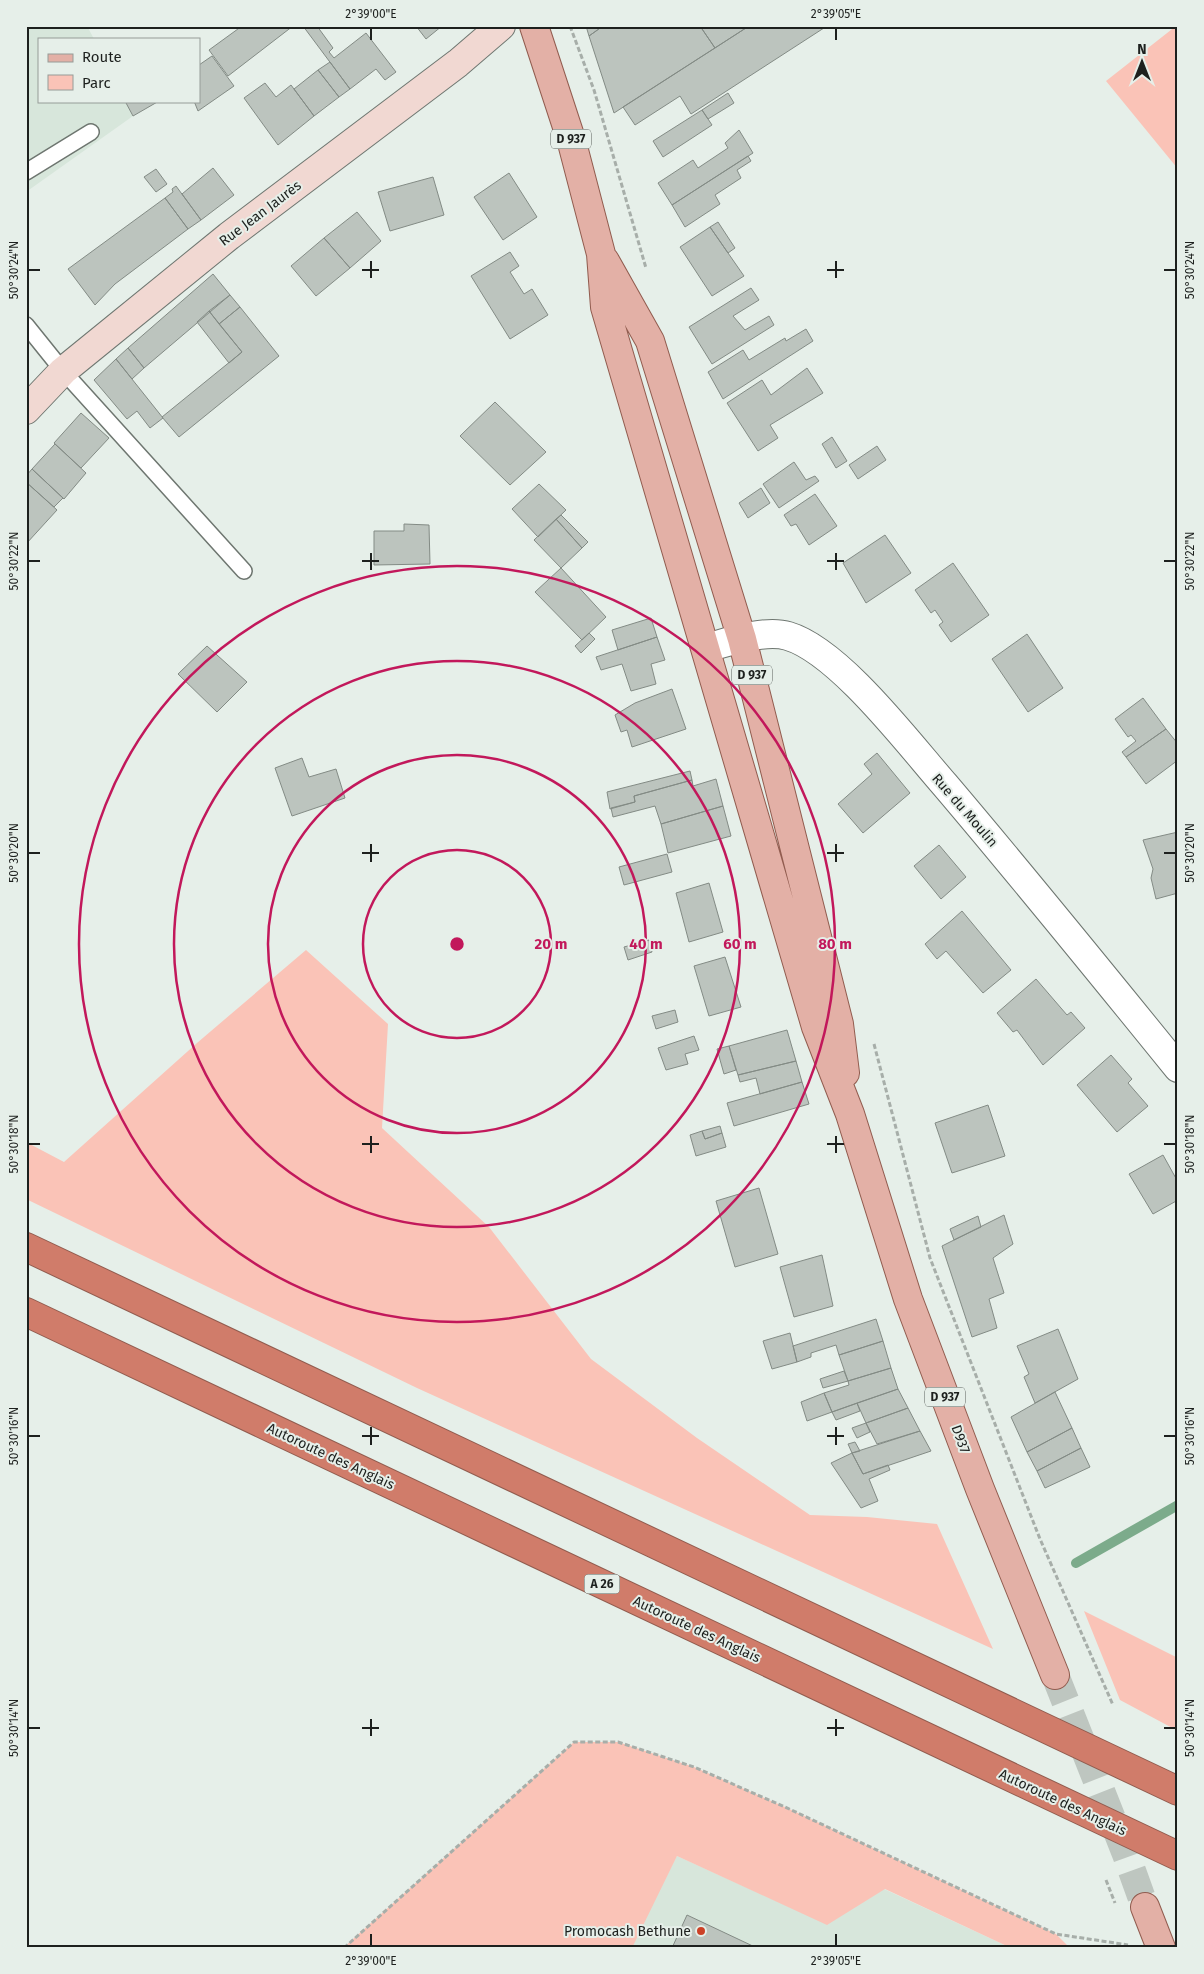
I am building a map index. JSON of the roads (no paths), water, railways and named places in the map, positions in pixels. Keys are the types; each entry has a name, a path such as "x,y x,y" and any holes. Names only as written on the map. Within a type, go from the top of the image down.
{"highway":[{"path":"26,1247 1178,1791"},
{"name":"Autoroute des Anglais","path":"26,1312 1178,1856"}],"main road":[{"name":"D 937","path":"534,26 571,139 601,254 605,307 816,1027 850,1114"},
{"name":"D 937","path":"601,254 650,341 742,639 839,1024 850,1114"},
{"name":"D937","path":"850,1114 908,1299 980,1489 1055,1675"},
{"path":"1145,1907 1161,1948"}],"street":[{"name":"Rue Jean Jaurès","path":"26,410 63,371 229,236 458,63 501,26"},
{"name":"Rue du Moulin","path":"706,648 753,636 786,635 815,648 870,698 1004,855 1178,1068"}],"lane":[{"path":"26,172 91,132"},
{"path":"26,325 63,371 244,571"}],"waterway":[{"path":"1076,1563 1178,1505"}],"tunnel":[{"path":"1055,1675 1145,1907"}],"place":[{"name":"Promocash Bethune","path":"701,1931"}]}
